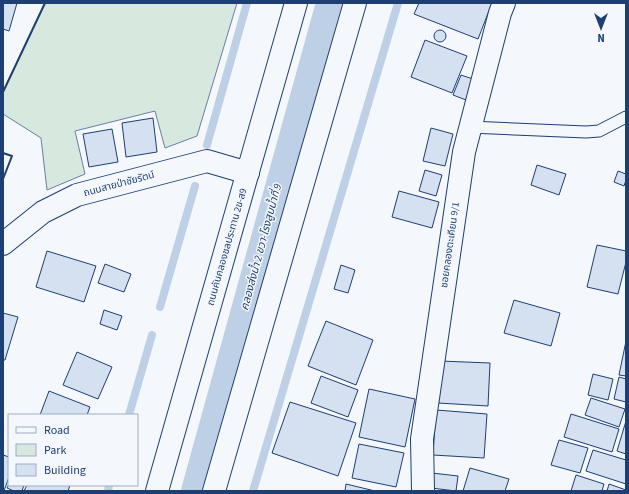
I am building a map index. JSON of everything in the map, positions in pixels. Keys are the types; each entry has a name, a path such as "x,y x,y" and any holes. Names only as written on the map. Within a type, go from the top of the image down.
{"street":[{"name":"ถนนคันคลองชลประทาน 2ข-ส9","path":"157,491 296,3"},
{"path":"214,491 355,3"},
{"name":"ซอยคลองตะเคียน 9/1","path":"423,491 422,439 464,152 500,13 504,3"},
{"name":"ถนนสายป่าชัยรัตน์","path":"3,244 43,212 77,195 207,162 248,173"}],"lane":[{"path":"470,127 586,132 600,130 626,117"}],"green space":[{"path":"45,3 237,3 197,136 165,148 155,111 75,131 85,174 47,190 41,138 3,114 3,92"}],"building":[{"path":"3,3 17,3 9,31 3,29"},
{"path":"419,3 492,3 478,39 414,14"},
{"path":"438,30 442,30 446,36 442,42 438,42 434,38 434,34"},
{"path":"425,40 467,56 452,93 411,77"},
{"path":"461,75 473,79 466,100 453,95"},
{"path":"153,118 157,152 126,157 122,123"},
{"path":"431,128 453,134 445,166 423,161"},
{"path":"112,129 118,162 89,167 83,134"},
{"path":"537,165 566,174 559,195 531,185"},
{"path":"425,170 442,175 436,196 419,191"},
{"path":"618,171 626,174 624,186 614,182"},
{"path":"399,191 439,202 432,228 392,217"},
{"path":"597,245 626,251 626,262 618,294 587,287"},
{"path":"47,251 96,266 84,302 36,287"},
{"path":"105,264 131,274 124,292 98,283"},
{"path":"341,265 355,270 348,293 334,289"},
{"path":"514,300 560,313 551,346 504,333"},
{"path":"104,310 122,316 117,330 100,324"},
{"path":"3,313 18,317 5,360 3,360"},
{"path":"326,321 373,340 356,385 308,366"},
{"path":"626,341 626,376 619,375"},
{"path":"77,352 112,367 98,399 63,385"},
{"path":"440,361 490,363 488,406 438,403"},
{"path":"593,374 613,379 608,400 588,395"},
{"path":"321,376 358,390 348,417 311,403"},
{"path":"619,377 626,379 626,402 614,399"},
{"path":"369,389 415,399 405,447 359,437"},
{"path":"49,391 90,407 87,414 40,414"},
{"path":"591,398 625,409 619,427 585,415"},
{"path":"290,402 356,423 338,476 272,453"},
{"path":"436,410 487,414 484,458 433,455"},
{"path":"571,414 619,429 612,452 564,437"},
{"path":"626,421 626,454 617,451"},
{"path":"559,440 588,448 580,473 551,465"},
{"path":"359,444 404,453 396,487 352,478"},
{"path":"593,450 626,460 626,484 586,471"},
{"path":"3,455 8,457 8,480 3,491"},
{"path":"470,468 509,479 505,491 463,491"},
{"path":"432,473 458,476 456,491 431,488"},
{"path":"576,475 604,484 602,491 571,491"},
{"path":"346,484 375,491 345,491"},
{"path":"609,484 626,490 626,491 607,491"},
{"path":"8,486 24,486 22,491 14,491 7,488"},
{"path":"26,486 70,486 68,491 24,491"}],"waterway":[{"path":"207,145 247,3"},
{"name":"คลองส่งน้ำ 2 ขวา-โรงสูบน้ำที่ 9","path":"194,491 329,3"},
{"path":"253,491 398,3"},
{"path":"160,307 195,186"},
{"path":"129,414 152,335"},
{"path":"108,491 109,486"}],"wall":[{"path":"3,92 45,3"},
{"path":"3,153 12,156 3,179"}]}
